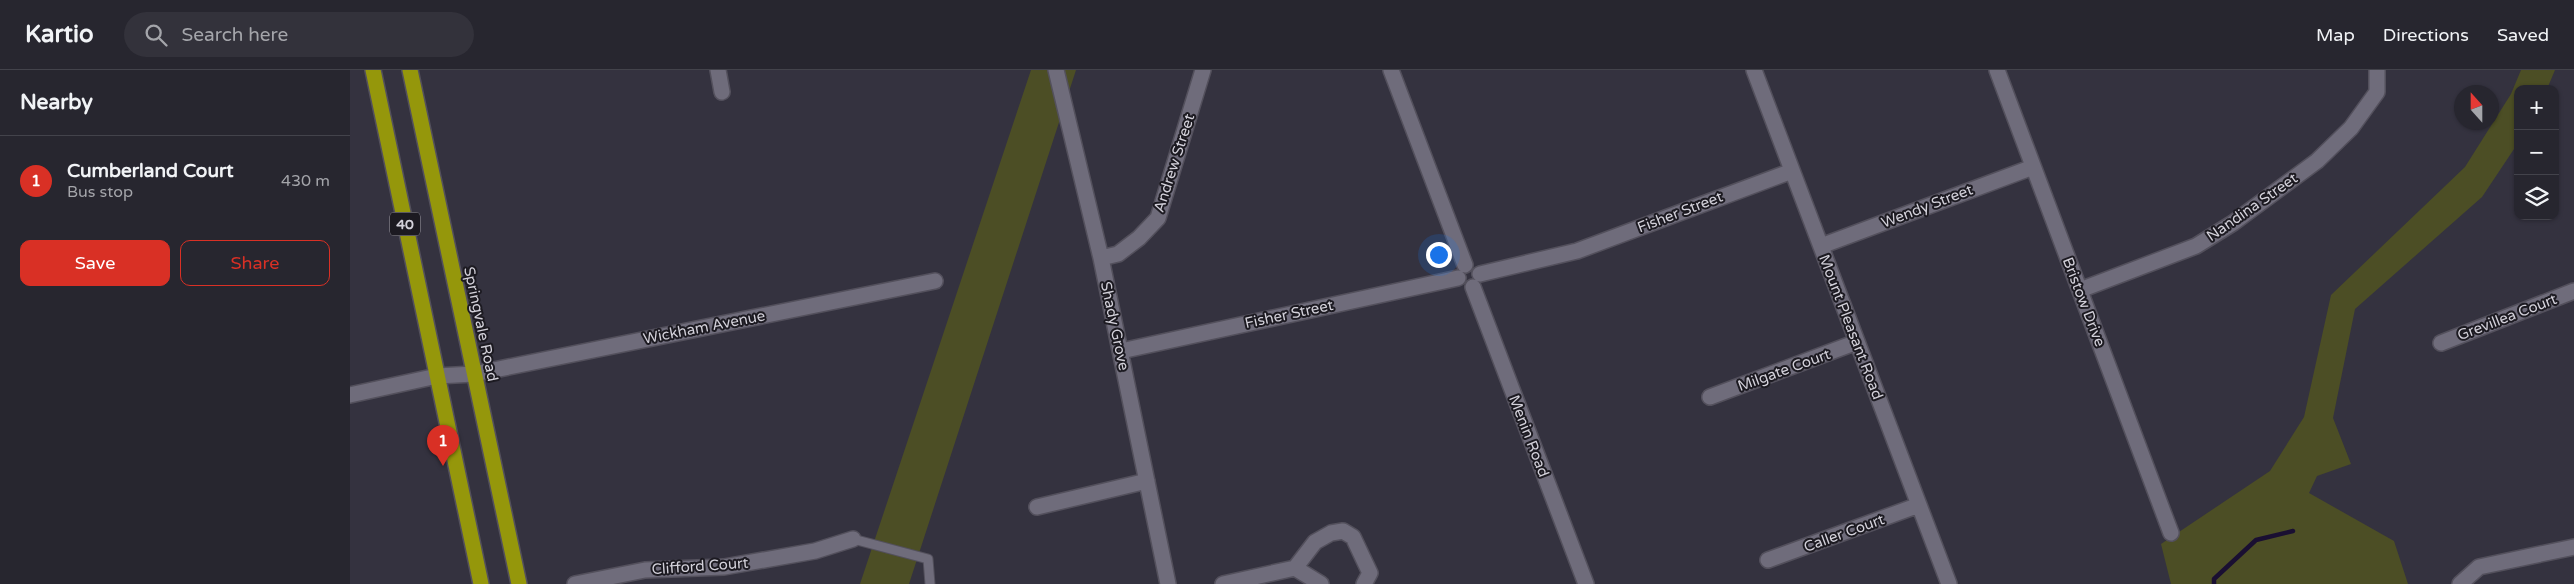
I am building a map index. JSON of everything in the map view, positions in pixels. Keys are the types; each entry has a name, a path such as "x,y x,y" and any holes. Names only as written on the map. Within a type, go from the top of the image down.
{"highway":[{"name":"40","path":"373,70 481,584"},
{"name":"Springvale Road","path":"410,70 518,584"}],"street":[{"path":"718,70 722,92"},
{"name":"Shady Grove","path":"1056,70 1101,258 1168,584"},
{"name":"Andrew Street","path":"1101,258 1118,254 1139,238 1158,218 1203,70"},
{"path":"1391,70 1461,271 1464,287 1477,281 1474,265 1461,271"},
{"name":"Mount Pleasant Road","path":"1754,70 1949,584"},
{"name":"Bristow Drive","path":"1997,70 2171,533"},
{"name":"Nandina Street","path":"2080,290 2196,246 2233,223 2316,161 2351,128 2377,92 2377,70"},
{"name":"Wendy Street","path":"1821,246 2033,167"},
{"name":"Fisher Street","path":"1477,281 1576,251 1792,170"},
{"name":"Fisher Street","path":"1120,351 1461,271"},
{"name":"Wickham Avenue","path":"350,395 437,376 474,374 935,280"},
{"name":"Menin Road","path":"1477,281 1586,584"},
{"name":"Grevillea Court","path":"2441,343 2574,291"},
{"name":"Milgate Court","path":"1710,397 1857,342"},
{"path":"1037,507 1147,481"},
{"name":"Caller Court","path":"1768,560 1919,505"},
{"path":"1223,584 1295,568 1315,542 1331,533 1343,531 1353,537 1370,572 1364,584"},
{"name":"Clifford Court","path":"575,584 645,570 724,567 814,551 853,539"},
{"path":"2460,584 2479,567 2574,547"},
{"path":"1295,568 1322,584"}],"lane":[{"path":"853,539 928,558 930,584"}],"green space":[{"path":"1031,70 1076,70 909,584 860,584"},
{"path":"2521,70 2555,70 2549,85 2515,85"},
{"path":"2514,87 2514,149 2482,197 2355,309 2333,418 2351,464 2317,476 2309,493 2394,541 2408,584 2171,584 2161,544 2270,471 2304,417 2331,295 2465,167 2488,130 2499,130 2499,113"}],"waterway":[{"path":"2214,584 2214,579 2256,540 2293,531"}],"place":[{"name":"Cumberland Court","path":"443,466"}]}
